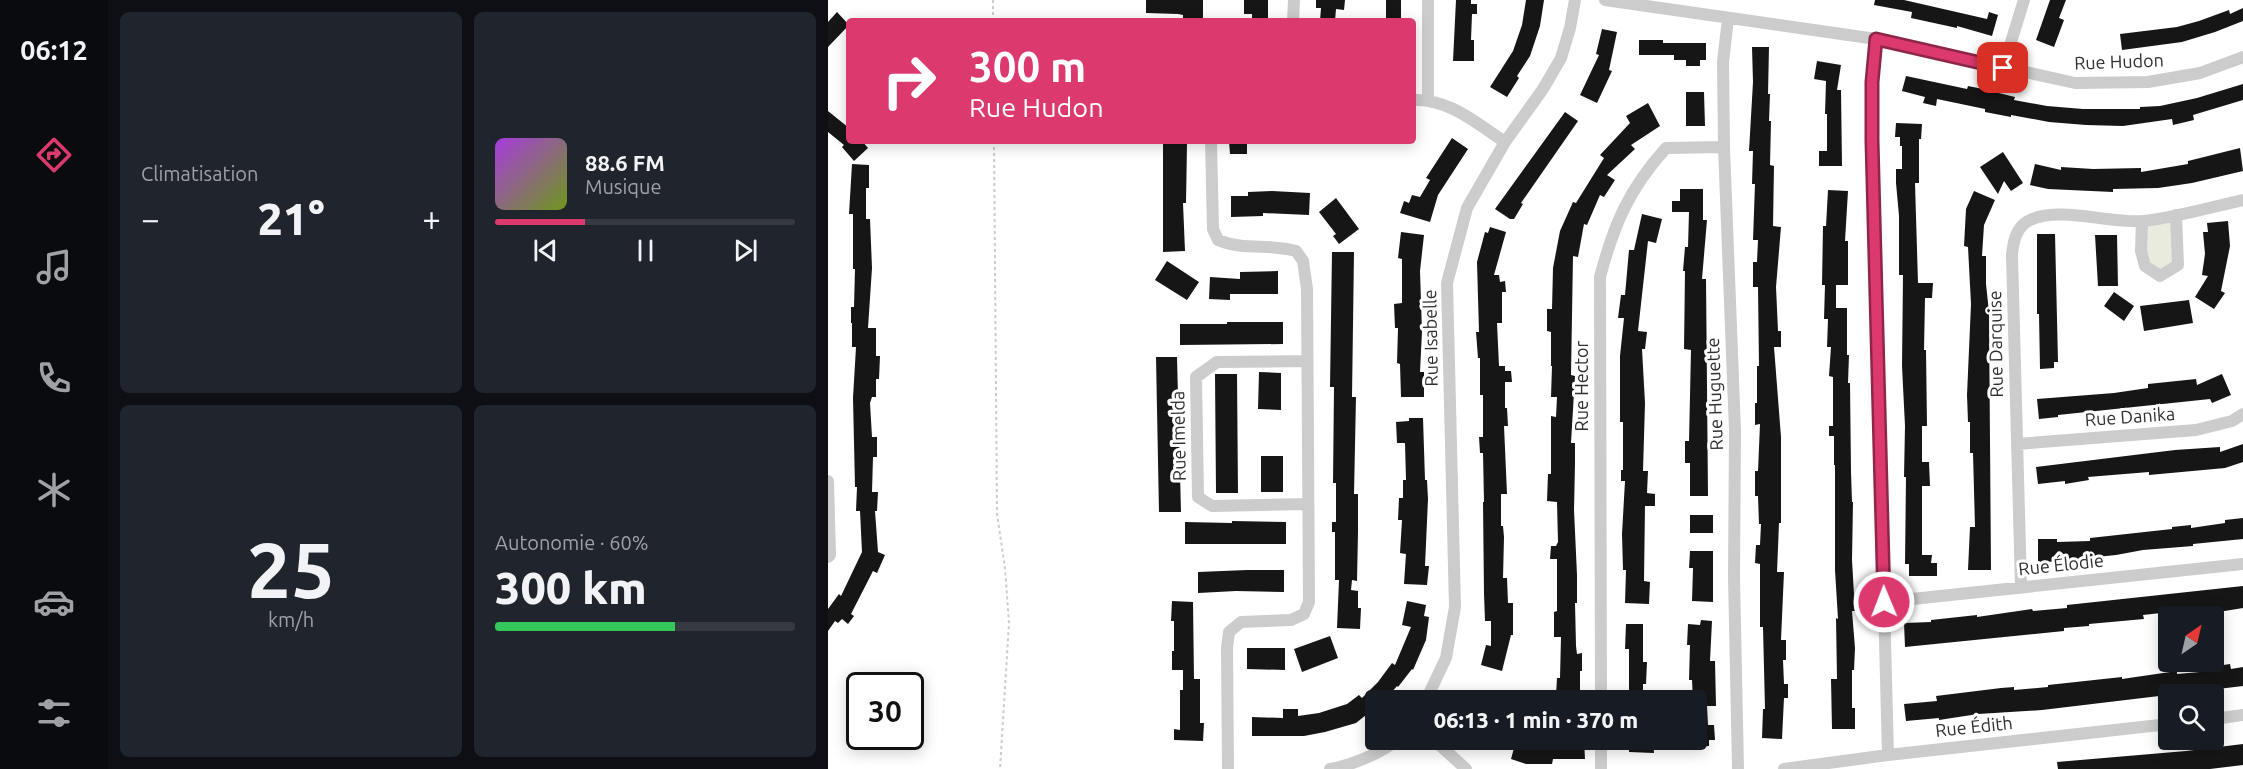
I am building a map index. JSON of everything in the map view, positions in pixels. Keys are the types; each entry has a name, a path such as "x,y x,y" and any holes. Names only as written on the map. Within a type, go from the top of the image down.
{"street":[{"path":"1293,18 1294,0"},
{"path":"1428,0 1428,99"},
{"name":"Rue Isabelle","path":"1431,690 1446,658 1455,607 1447,283 1467,208 1505,142 1543,89 1561,58 1575,0"},
{"name":"Rue Hudon","path":"1605,0 1876,39 2075,83 2148,82 2200,73 2243,57"},
{"path":"2003,68 2024,0"},
{"name":"Rue Huguette","path":"1728,19 1723,62 1724,147 1736,431 1734,577 1738,769"},
{"path":"1876,39 1872,82 1872,141 1888,755"},
{"path":"1416,100 1428,99 1453,108 1505,142"},
{"path":"1211,144 1213,229 1218,240 1232,246 1281,246 1296,250 1303,261 1307,289 1309,602 1304,614 1291,620 1241,622 1229,632 1227,648 1228,769"},
{"name":"Rue Hector","path":"1601,690 1599,277 1620,213 1637,183 1666,148 1724,147"},
{"name":"Rue Darquise","path":"2021,587 2012,255 2014,240 2020,227 2030,220 2056,215 2142,221 2243,200"},
{"path":"2142,221 2141,251 2145,266 2160,276 2178,265 2176,215"},
{"name":"Rue Imelda","path":"1306,361 1217,362 1196,377 1198,497 1212,506 1308,504"},
{"name":"Rue Danika","path":"2017,444 2196,430 2232,421 2243,414"},
{"path":"828,482 830,555 828,557"},
{"name":"Rue Élodie","path":"1884,602 2243,564"},
{"path":"2224,718 2243,715"},
{"name":"Rue Édith","path":"1784,769 1888,755 2158,725"},
{"path":"1330,769 1340,768 1382,750"},
{"path":"1445,750 1466,769"},
{"path":"1601,750 1601,769"}],"path":[{"path":"993,0 993,18"},
{"path":"994,144 997,513 1005,568 1009,623 1000,769"}],"shaded area":[{"path":"2176,215 2178,265 2160,276 2145,266 2142,221"}],"building":[{"path":"1146,0 1203,0 1203,18 1183,18 1183,15 1178,14 1146,13"},
{"path":"1244,0 1268,0 1268,18 1252,18 1252,14 1244,14"},
{"path":"1316,0 1345,0 1344,10 1336,9 1335,18 1320,18 1321,8 1316,8"},
{"path":"1386,0 1401,0 1401,18 1386,18"},
{"path":"1456,0 1471,0 1471,4 1477,4 1477,14 1472,14 1471,40 1474,40 1474,61 1453,61"},
{"path":"1526,0 1544,0 1540,26 1530,56 1507,97 1490,87 1513,51 1522,25"},
{"path":"1875,0 1904,0 1987,19 1989,12 1998,15 1992,36 1957,26 1957,28 1911,18 1912,12 1874,5"},
{"path":"2050,0 2066,0 2059,18 2064,20 2054,47 2036,40"},
{"path":"2243,8 2243,21 2215,32 2182,42 2122,50 2120,34 2177,27 2229,10 2230,14"},
{"path":"837,12 846,22 846,28 828,47 828,22"},
{"path":"1602,29 1617,32 1609,70 1612,71 1597,103 1580,95 1599,55 1596,54"},
{"path":"1639,40 1663,40 1663,43 1706,43 1706,60 1700,60 1700,66 1686,66 1686,60 1674,60 1674,55 1639,55"},
{"path":"1752,47 1769,47 1770,165 1774,166 1773,226 1781,227 1776,287 1781,347 1774,347 1781,437 1781,523 1779,523 1777,572 1784,572 1781,640 1786,640 1786,660 1783,660 1784,684 1788,684 1788,698 1784,698 1782,739 1762,738 1763,709 1765,709 1763,627 1760,627 1760,564 1755,563 1756,545 1760,545 1761,524 1759,524 1758,496 1755,496 1760,424 1755,425 1757,366 1759,366 1758,287 1753,287 1753,262 1757,262 1758,240 1753,240 1755,184 1752,184 1753,151 1749,151 1753,82"},
{"path":"1817,61 1841,65 1837,90 1841,90 1842,166 1819,166 1819,151 1827,151 1827,114 1825,114 1826,81 1814,79"},
{"path":"1906,76 1967,89 1968,86 1978,88 2015,97 2014,100 2083,109 2140,109 2140,107 2160,106 2243,84 2243,100 2193,115 2194,120 2173,125 2172,119 2123,126 2086,125 2049,122 2011,115 2011,117 1937,99 1936,106 1923,103 1925,97 1902,91"},
{"path":"1686,92 1704,92 1705,126 1686,126"},
{"path":"1648,103 1660,126 1631,145 1635,149 1607,175 1615,180 1604,197 1600,195 1587,225 1584,224 1578,257 1573,256 1571,375 1575,376 1571,443 1575,443 1576,646 1577,654 1582,653 1582,671 1580,671 1580,690 1556,690 1557,678 1560,678 1561,637 1554,637 1554,612 1557,611 1557,559 1550,559 1551,546 1556,546 1558,542 1557,502 1547,501 1548,474 1551,474 1551,416 1556,417 1557,397 1551,397 1551,332 1547,331 1547,309 1552,309 1553,268 1560,231 1573,202 1576,203 1604,158 1600,155 1630,123 1626,116"},
{"path":"828,111 846,126 846,144 865,144 868,148 854,161 842,147 844,145 828,132"},
{"path":"1565,112 1578,121 1521,203 1523,204 1514,219 1510,219 1495,209"},
{"path":"1896,123 1922,124 1921,139 1919,139 1919,183 1915,183 1918,283 1933,283 1932,298 1925,298 1924,350 1926,350 1927,426 1922,426 1922,462 1929,462 1930,486 1922,486 1922,555 1932,555 1931,563 1937,563 1937,576 1909,576 1909,564 1905,564 1903,275 1899,275 1899,216 1896,183 1896,169 1902,169 1902,146 1900,146 1900,137 1895,137"},
{"path":"1452,138 1468,149 1438,195 1430,222 1400,213 1404,201 1409,203 1412,195 1420,197 1430,180 1426,178"},
{"path":"1163,144 1187,144 1186,203 1183,203 1185,251 1163,252"},
{"path":"1229,144 1247,144 1247,154 1230,154"},
{"path":"2240,148 2243,171 2192,183 2158,188 2113,189 2113,192 2048,189 2030,185 2035,164 2061,170 2061,167 2141,168 2141,172 2188,164 2188,161"},
{"path":"2003,152 2023,183 2011,191 2004,181 1998,194 1980,167"},
{"path":"852,164 869,165 866,219 870,219 872,268 868,328 876,328 876,356 880,356 876,397 872,397 870,403 872,437 877,437 877,457 873,457 872,492 878,492 877,511 875,511 878,552 885,555 877,573 873,571 851,614 854,616 848,624 842,619 838,623 835,621 828,631 828,609 839,594 841,596 862,552 860,511 856,511 857,487 855,487 853,398 856,347 852,347 851,307 854,307 855,269 853,269 853,214 849,214"},
{"path":"1680,189 1703,189 1703,220 1707,220 1702,279 1706,279 1708,496 1690,496 1690,463 1685,463 1685,441 1689,441 1691,350 1684,349 1685,271 1683,271 1685,247 1688,247 1689,212 1672,212 1672,201 1680,201"},
{"path":"1828,190 1848,191 1845,241 1848,241 1848,285 1836,285 1836,308 1847,308 1855,611 1852,611 1855,648 1854,670 1852,670 1852,708 1855,708 1855,729 1832,729 1831,679 1837,679 1836,618 1838,619 1835,570 1834,436 1829,436 1829,426 1833,426 1833,377 1829,376 1831,347 1827,347 1828,319 1824,319 1825,285 1822,285 1823,226 1826,226"},
{"path":"1974,191 1995,200 1984,225 1982,256 1986,256 1989,312 1991,570 1968,570 1970,527 1975,527 1973,453 1970,453 1967,395 1971,304 1968,247 1964,246 1966,209"},
{"path":"1248,192 1310,193 1309,215 1263,213 1263,216 1231,217 1231,196 1248,196"},
{"path":"1336,198 1359,229 1339,244 1333,236 1336,234 1319,212"},
{"path":"1642,214 1662,219 1656,243 1648,241 1638,331 1647,332 1645,349 1642,349 1645,403 1643,471 1648,471 1647,493 1655,494 1655,506 1645,506 1644,581 1650,582 1649,604 1625,603 1626,570 1623,570 1622,534 1625,481 1621,481 1623,422 1620,422 1620,356 1624,318 1618,318 1621,295 1625,295 1629,250 1634,250"},
{"path":"2228,221 2230,246 2221,291 2225,293 2214,309 2195,297 2208,276 2202,275 2205,254 2203,232 2208,232 2207,223"},
{"path":"1490,227 1506,232 1494,275 1499,275 1500,282 1505,281 1506,292 1502,292 1502,323 1497,323 1499,366 1505,366 1505,371 1511,371 1512,382 1505,382 1508,426 1504,426 1507,494 1501,494 1501,526 1503,526 1504,537 1503,578 1507,578 1508,603 1513,603 1513,635 1511,635 1502,671 1481,665 1486,645 1491,646 1491,621 1485,621 1483,453 1480,453 1479,437 1483,437 1483,395 1480,395 1480,358 1478,358 1476,332 1479,332 1477,262 1485,232 1488,233"},
{"path":"1401,232 1424,235 1420,271 1422,332 1420,372 1424,372 1424,397 1401,397 1400,364 1397,363 1398,328 1395,328 1394,304 1402,303 1402,259 1398,258"},
{"path":"2037,234 2055,234 2058,362 2054,362 2054,368 2040,369"},
{"path":"2095,235 2117,235 2118,286 2098,286"},
{"path":"1332,252 1354,252 1352,397 1356,397 1354,494 1358,494 1358,532 1357,581 1352,580 1351,590 1358,591 1358,608 1361,608 1360,629 1337,628 1339,580 1335,580 1335,532 1332,532 1332,522 1336,522 1336,483 1333,483 1334,387 1330,387"},
{"path":"1167,261 1199,282 1187,300 1155,280"},
{"path":"1278,271 1278,294 1230,294 1230,300 1209,299 1210,277 1240,279 1240,272"},
{"path":"2114,292 2134,306 2124,321 2104,306"},
{"path":"2189,300 2193,323 2144,331 2140,306"},
{"path":"1227,322 1283,322 1283,344 1180,345 1180,324 1227,324"},
{"path":"1156,357 1177,357 1181,512 1159,512"},
{"path":"1259,372 1281,373 1281,410 1258,409"},
{"path":"1215,374 1237,374 1238,493 1216,493"},
{"path":"2222,374 2231,395 2212,403 2210,399 2039,419 2037,399 2114,393 2148,388 2148,384 2196,379 2197,385"},
{"path":"1409,418 1423,418 1425,480 1427,480 1428,499 1425,566 1429,566 1427,585 1404,584 1406,554 1400,553 1402,520 1398,520 1399,498 1403,498 1403,480 1406,480 1405,443 1397,443 1396,422 1409,421"},
{"path":"2243,444 2243,462 2225,468 2149,475 2149,472 2088,477 2089,480 2065,484 2065,481 2038,484 2036,467 2175,450 2220,447 2220,452"},
{"path":"1261,456 1283,456 1283,492 1261,492"},
{"path":"1690,515 1713,515 1713,533 1690,533"},
{"path":"2243,518 2243,539 2038,563 2038,539 2057,539 2057,542 2090,541 2090,538 2191,525 2191,528"},
{"path":"1232,521 1286,522 1286,544 1185,544 1185,522 1232,523"},
{"path":"1690,551 1713,551 1713,602 1692,601 1693,568 1689,568"},
{"path":"1284,570 1284,592 1198,593 1198,572"},
{"path":"2243,586 2243,608 2224,611 2224,606 2158,606 2158,613 2143,615 2144,619 2089,624 2089,626 2064,628 2064,631 1905,647 1904,623 1931,622 1931,620 1977,615 1977,617 2032,609 2033,611 2067,608 2067,605"},
{"path":"1172,601 1193,602 1194,679 1200,679 1200,723 1204,723 1203,741 1174,740 1174,729 1180,730 1180,690 1183,690 1183,670 1172,670 1174,621 1171,621"},
{"path":"1407,601 1426,605 1424,616 1429,617 1426,640 1413,670 1394,690 1370,690 1392,663 1395,665 1411,627 1402,625"},
{"path":"1701,620 1712,621 1710,661 1715,661 1716,706 1707,706 1707,690 1692,690 1692,680 1689,680 1688,624 1700,625"},
{"path":"1626,624 1643,624 1643,662 1647,662 1646,684 1643,684 1643,690 1629,690 1629,649 1625,649"},
{"path":"1330,636 1338,658 1302,672 1294,649"},
{"path":"1247,648 1285,648 1285,670 1247,669"},
{"path":"2230,664 2231,669 2243,667 2243,686 2224,688 2224,684 2158,684 2158,696 2042,710 1906,721 1904,704 1937,701 1936,696 2001,688 2014,687 2014,690 2048,687 2048,685 2122,677 2122,679 2170,672 2177,672 2177,674 2224,672 2224,665"},
{"path":"1359,695 1362,698 1365,695 1365,716 1356,723 1304,736 1252,736 1252,717 1283,718 1283,709 1298,709 1298,716 1319,713 1347,704"},
{"path":"1707,706 1708,725 1714,725 1715,740 1709,740 1709,746 1707,746"},
{"path":"2243,744 2243,765 2210,769 2058,769 2057,762 2194,750 2224,750 2224,746"},
{"path":"1513,750 1585,750 1585,759 1553,759 1552,764 1526,764 1511,759"},
{"path":"1629,750 1654,750 1654,753 1629,752"}],"route":[{"path":"1884,602 1872,141 1872,82 1876,39 2003,68"}]}
